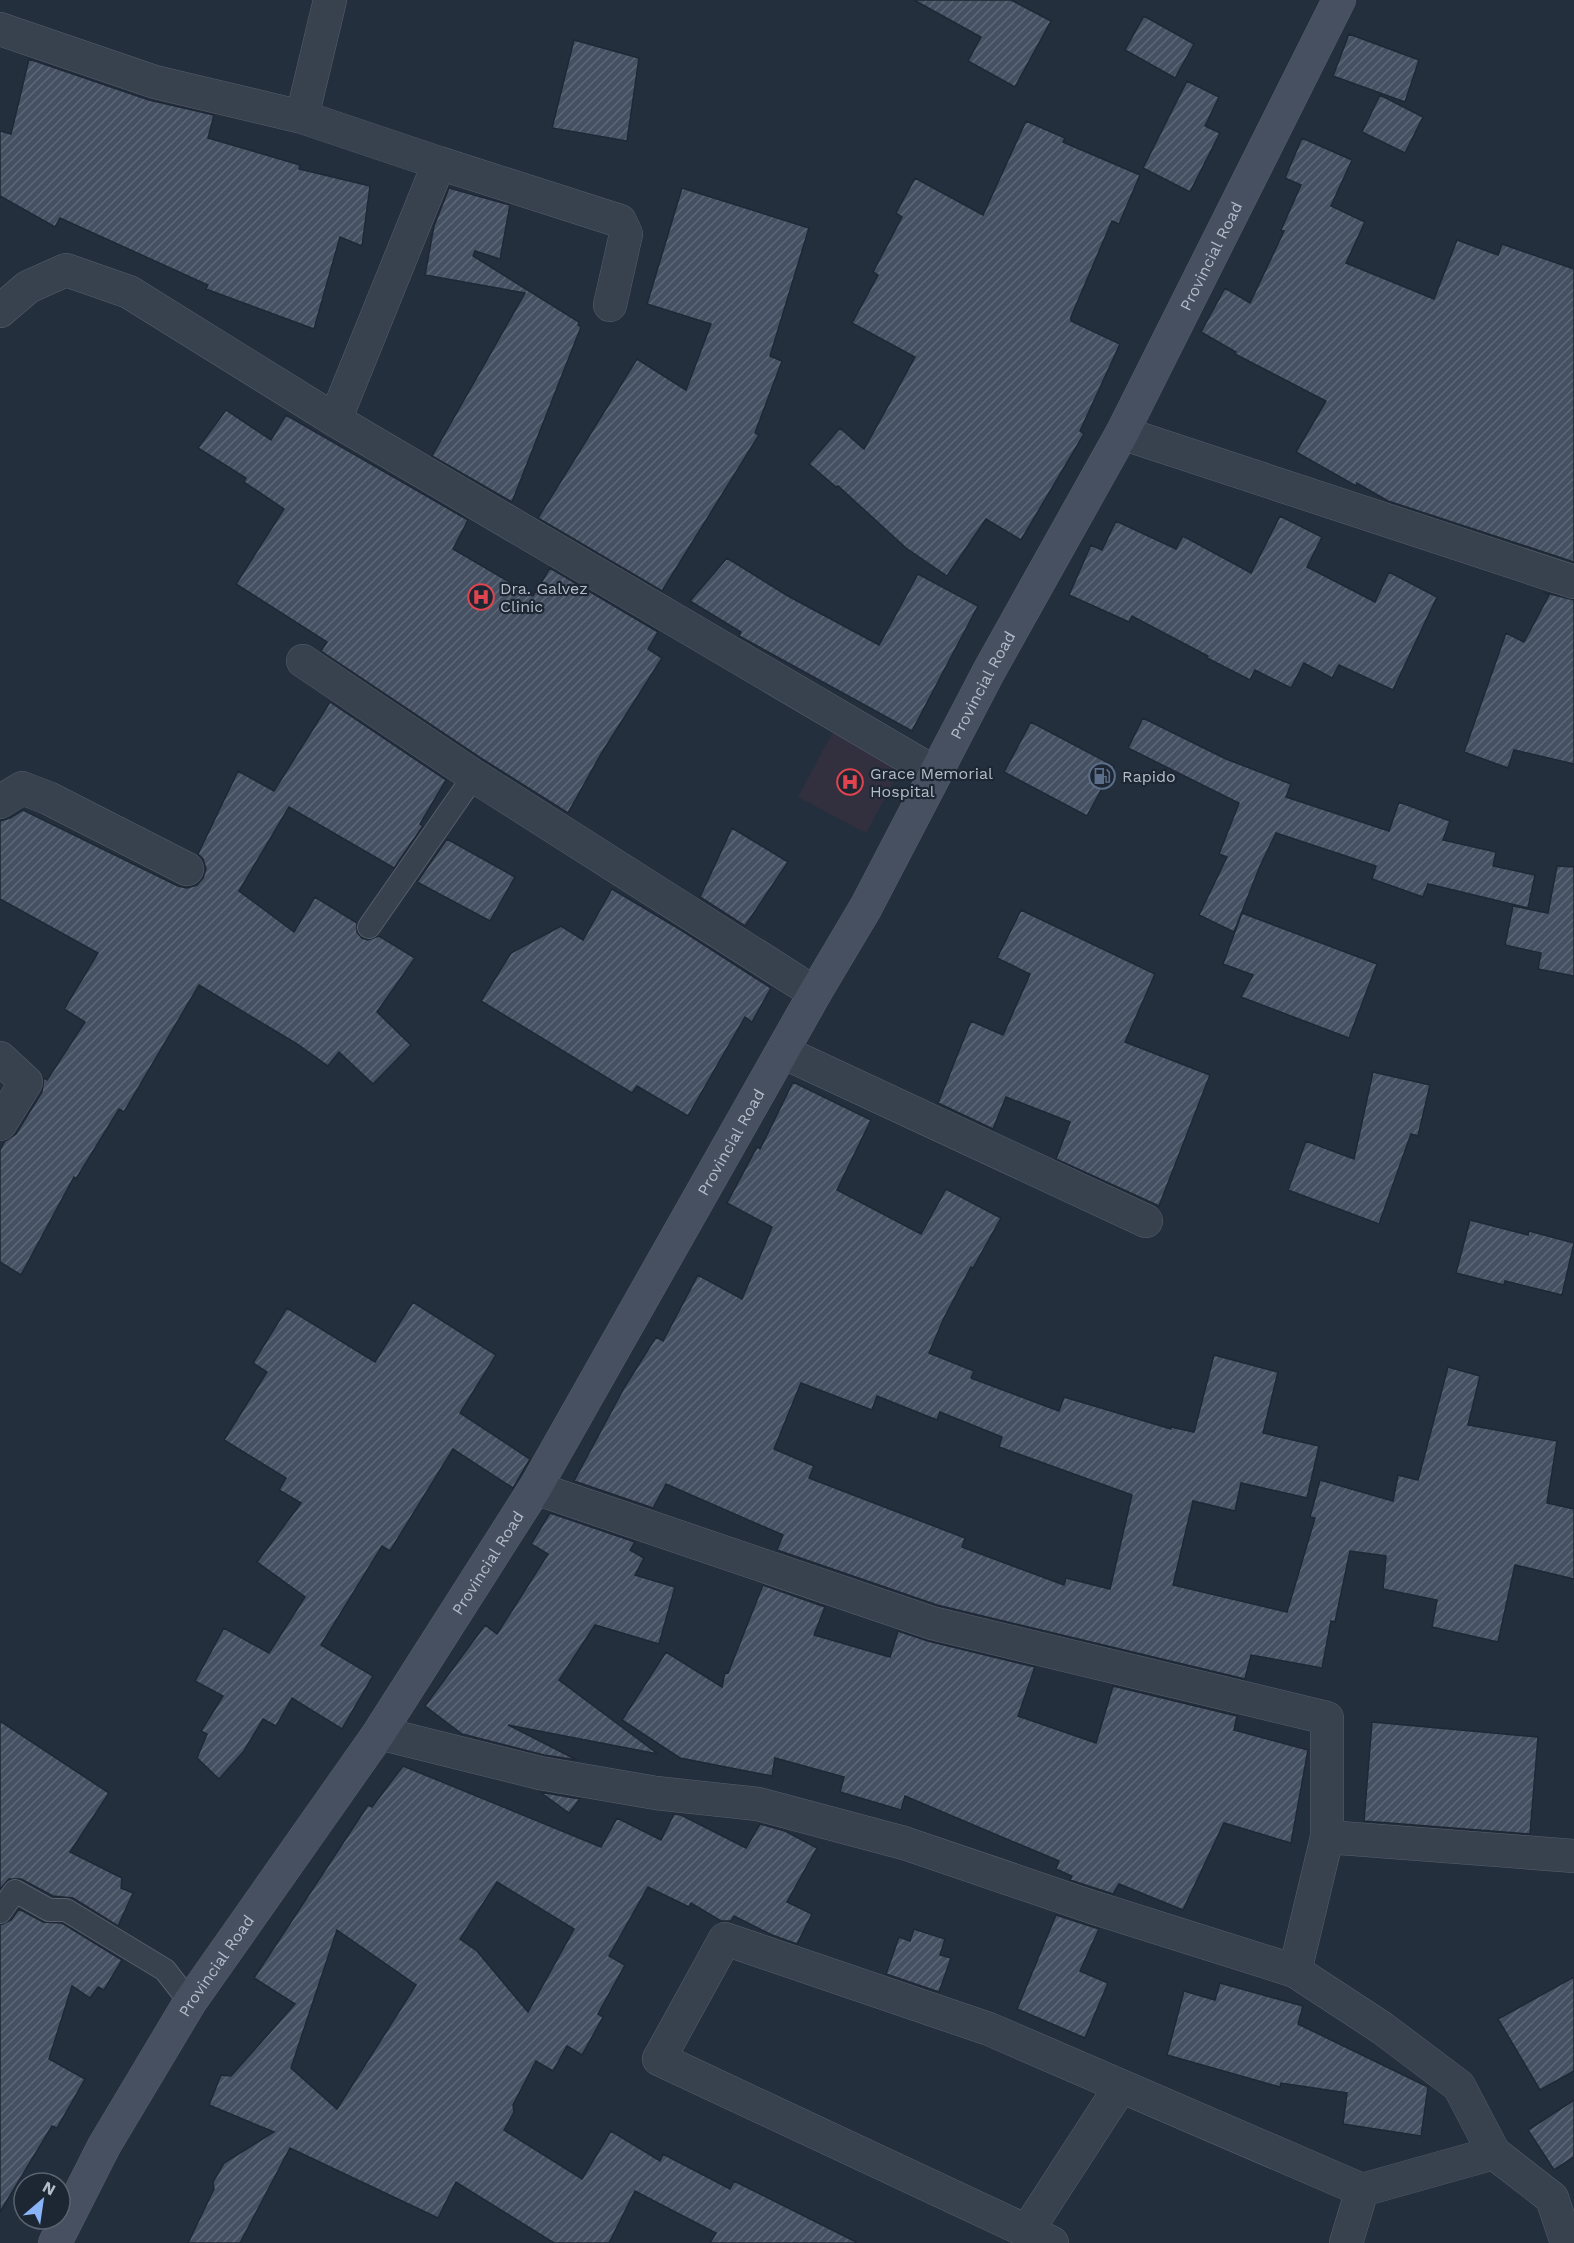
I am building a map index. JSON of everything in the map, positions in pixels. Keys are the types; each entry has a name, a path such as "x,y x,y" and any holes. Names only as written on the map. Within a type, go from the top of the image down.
{"main road":[{"name":"Provincial Road","path":"55,2243 104,2146 190,2002 379,1733 535,1488 866,907 988,671 1122,433 1339,0"}],"street":[{"path":"302,117 330,0"},
{"path":"0,29 155,82 302,117 620,221 626,234 610,305"},
{"path":"335,420 439,163"},
{"path":"0,310 27,287 66,270 129,292 335,420 935,772"},
{"path":"1122,433 1574,582"},
{"path":"303,661 474,776 815,993"},
{"path":"0,802 22,788 48,798 187,869"},
{"path":"783,1052 1146,1221"},
{"path":"0,1058 26,1082 0,1124"},
{"path":"535,1488 932,1623 1327,1718 1327,1837 1295,1971"},
{"path":"379,1733 540,1773 656,1793 758,1804 903,1843 1092,1907 1295,1971 1382,2028 1459,2086 1494,2153 1552,2198 1567,2243"},
{"path":"1327,1837 1574,1856"},
{"path":"1121,2086 1040,2237 659,2059 725,1939 989,2029 1362,2190 1494,2153"},
{"path":"1346,2243 1362,2190"}],"lane":[{"path":"369,927 474,776"},
{"path":"0,1912 15,1891 49,1910 66,1910 165,1970 190,2002"}],"shaded area":[{"name":"Grace Memorial Hospital","path":"833,732 901,768 866,833 798,797"}],"building":[{"path":"914,0 1011,0 1051,21 1015,87 968,61 981,37"},
{"path":"1144,16 1194,44 1175,78 1125,50"},
{"path":"1349,34 1419,60 1405,102 1333,76"},
{"path":"574,40 639,58 627,141 552,128"},
{"path":"29,59 149,100 214,115 208,138 300,165 299,169 370,186 362,246 340,237 314,329 206,289 208,285 60,218 55,227 0,196 0,131 11,134"},
{"path":"1187,81 1219,97 1205,126 1220,133 1190,192 1143,168"},
{"path":"1380,95 1423,117 1405,153 1362,132"},
{"path":"1026,121 1065,138 1063,142 1140,175 1119,224 1112,221 1071,317 1071,321 1120,344 1080,431 1084,434 1021,540 986,519 947,576 906,548 838,486 836,487 809,464 840,428 864,449 915,357 852,323 878,275 873,272 902,217 896,213 915,178 983,215"},
{"path":"1302,138 1352,160 1331,206 1365,222 1346,263 1434,299 1457,240 1498,255 1502,244 1574,269 1574,562 1388,501 1357,483 1356,486 1296,452 1326,401 1235,354 1236,352 1201,332 1225,288 1250,303 1284,231 1281,230 1301,185 1285,178"},
{"path":"449,188 510,205 500,259 475,251 473,256 579,322 578,325 581,327 512,502 432,456 525,293 425,275 434,226"},
{"path":"682,188 809,228 770,356 782,361 755,433 759,435 662,591 538,518 637,359 686,390 711,324 647,304"},
{"path":"226,410 271,440 286,415 468,520 453,549 533,596 550,568 658,632 648,649 662,658 601,754 568,813 321,651 327,642 236,584 284,509 244,482 246,478 198,448"},
{"path":"1280,516 1322,537 1307,567 1375,602 1389,572 1437,597 1393,690 1339,665 1332,678 1304,663 1291,688 1255,670 1250,680 1132,616 1129,622 1069,595 1091,545 1102,550 1116,521 1176,549 1183,536 1251,573"},
{"path":"727,558 788,596 879,645 918,574 978,606 912,731 739,636 741,632 690,601"},
{"path":"1543,592 1574,600 1574,764 1514,750 1508,768 1464,752 1506,633 1524,642 1549,595"},
{"path":"330,702 446,780 420,824 423,826 394,868 289,807 239,891 294,932 315,897 357,923 357,932 362,938 368,940 379,936 415,958 377,1012 411,1045 373,1084 339,1052 328,1066 297,1044 199,985 124,1112 119,1109 76,1179 74,1177 21,1275 0,1262 0,1150 5,1141 16,1134 42,1092 44,1078 47,1080 85,1022 64,1009 98,953 0,899 0,821 23,810 178,886 187,888 197,885 206,869 203,859 198,854 238,771 274,791"},
{"path":"1143,718 1226,759 1291,784 1286,797 1389,831 1399,802 1450,821 1443,840 1496,852 1493,866 1535,875 1528,908 1428,884 1423,897 1372,879 1376,866 1276,833 1260,866 1234,932 1199,915 1227,857 1219,854 1239,803 1128,748"},
{"path":"1031,722 1114,766 1087,816 1004,772"},
{"path":"732,828 788,862 745,926 700,897"},
{"path":"447,839 515,877 490,921 417,882"},
{"path":"1557,866 1574,867 1574,976 1538,969 1541,953 1505,945 1513,906 1548,913"},
{"path":"612,889 771,988 752,1022 745,1017 688,1116 637,1086 632,1093 481,1001 511,953 561,926 583,940"},
{"path":"1021,910 1155,974 1125,1042 1210,1075 1159,1206 1056,1159 1070,1122 1006,1097 993,1129 938,1103 971,1021 1003,1035 1030,974 997,958"},
{"path":"1242,913 1377,964 1349,1038 1241,997 1253,975 1223,964"},
{"path":"1373,1072 1430,1085 1418,1136 1411,1134 1379,1224 1288,1190 1306,1141 1354,1159"},
{"path":"793,1082 871,1120 837,1190 921,1234 946,1189 1001,1218 973,1268 971,1267 944,1318 929,1353 974,1371 971,1378 1059,1411 1064,1397 1171,1429 1171,1427 1194,1432 1214,1355 1278,1372 1263,1433 1319,1446 1307,1498 1241,1483 1235,1511 1193,1501 1173,1585 1287,1612 1315,1518 1310,1517 1320,1480 1393,1501 1398,1475 1418,1480 1448,1367 1480,1376 1468,1425 1557,1441 1547,1503 1574,1509 1574,1579 1515,1565 1498,1642 1432,1627 1437,1600 1383,1589 1386,1556 1350,1551 1335,1622 1331,1621 1322,1668 1251,1655 1245,1679 937,1605 777,1550 783,1535 666,1484 653,1508 574,1481 624,1388 656,1337 663,1341 698,1275 742,1299 772,1227 727,1203 757,1147 760,1149","holes":["801,1383 872,1410 877,1396 937,1420 940,1412 1002,1437 999,1447 1132,1495 1110,1589 1066,1578 1064,1585 962,1547 965,1538 809,1478 814,1466 774,1449"]},
{"path":"1470,1220 1528,1235 1529,1231 1574,1243 1562,1295 1505,1281 1504,1285 1456,1273"},
{"path":"413,1302 496,1355 460,1413 530,1459 513,1488 453,1449 390,1551 382,1546 321,1645 373,1676 342,1729 292,1698 276,1726 263,1719 244,1751 219,1779 197,1758 207,1734 201,1731 223,1696 195,1681 224,1628 269,1653 305,1597 257,1562 301,1503 279,1490 286,1478 224,1440 267,1372 253,1363 287,1308 375,1362"},
{"path":"550,1513 635,1542 630,1550 644,1558 635,1575 675,1587 659,1644 595,1625 559,1680 658,1754 508,1725 577,1760 544,1755 462,1734 425,1706 485,1625 497,1634 548,1554 531,1544"},
{"path":"763,1585 825,1607 814,1635 890,1657 898,1631 928,1641 1035,1667 1018,1716 1096,1743 1113,1686 1237,1716 1234,1730 1308,1750 1291,1843 1224,1823 1183,1910 1119,1884 1113,1894 1070,1880 1072,1876 1056,1869 1059,1861 905,1796 901,1810 840,1792 844,1777 775,1758 772,1776 680,1758 622,1720 666,1652 722,1687 725,1672 728,1673"},
{"path":"0,1721 109,1793 70,1852 122,1878 121,1888 133,1893 118,1926 73,1898 53,1896 21,1879 9,1879 0,1889"},
{"path":"1372,1722 1538,1737 1530,1834 1364,1821"},
{"path":"403,1766 601,1847 617,1818 661,1840 674,1814 681,1815 746,1848 760,1824 785,1831 817,1848 787,1902 812,1914 797,1944 772,1935 734,1916 731,1921 721,1921 691,1903 689,1907 648,1887 609,1956 625,1965 598,2014 603,2017 582,2055 567,2046 553,2071 536,2061 513,2105 514,2112 504,2130 582,2179 611,2131 660,2161 663,2154 730,2189 734,2181 858,2243 710,2243 716,2233 635,2191 609,2243 554,2243 456,2182 438,2218 290,2148 240,2243 188,2243 214,2189 213,2182 224,2163 274,2132 209,2105 221,2075 231,2076 295,2004 254,1978 368,1805 372,1807","holes":["497,1882 574,1929 528,2012 477,1951 460,1939","337,1930 416,1985 337,2109 291,2068"]},
{"path":"540,1792 580,1799 569,1813"},
{"path":"19,1909 43,1922 62,1923 122,1960 104,1990 98,1987 90,1998 72,1986 49,2059 85,2079 57,2128 52,2126 25,2171 12,2171 12,2192 0,2212 0,1925 11,1920"},
{"path":"1056,1915 1099,1929 1080,1971 1108,1983 1085,2038 1017,2009"},
{"path":"914,1929 945,1939 940,1955 951,1958 939,1992 886,1974 899,1937 910,1941"},
{"path":"1574,1977 1574,2071 1540,2090 1498,2019"},
{"path":"1220,1983 1303,2006 1298,2024 1428,2087 1421,2136 1343,2124 1347,2093 1281,2083 1280,2087 1167,2055 1184,1991 1215,2000"},
{"path":"1574,2100 1574,2157 1554,2170 1528,2130"}],"place":[{"name":"Dra. Galvez Clinic","path":"481,597"},
{"name":"Rapido","path":"1102,776"},
{"name":"Grace Memorial Hospital","path":"850,782"}]}
